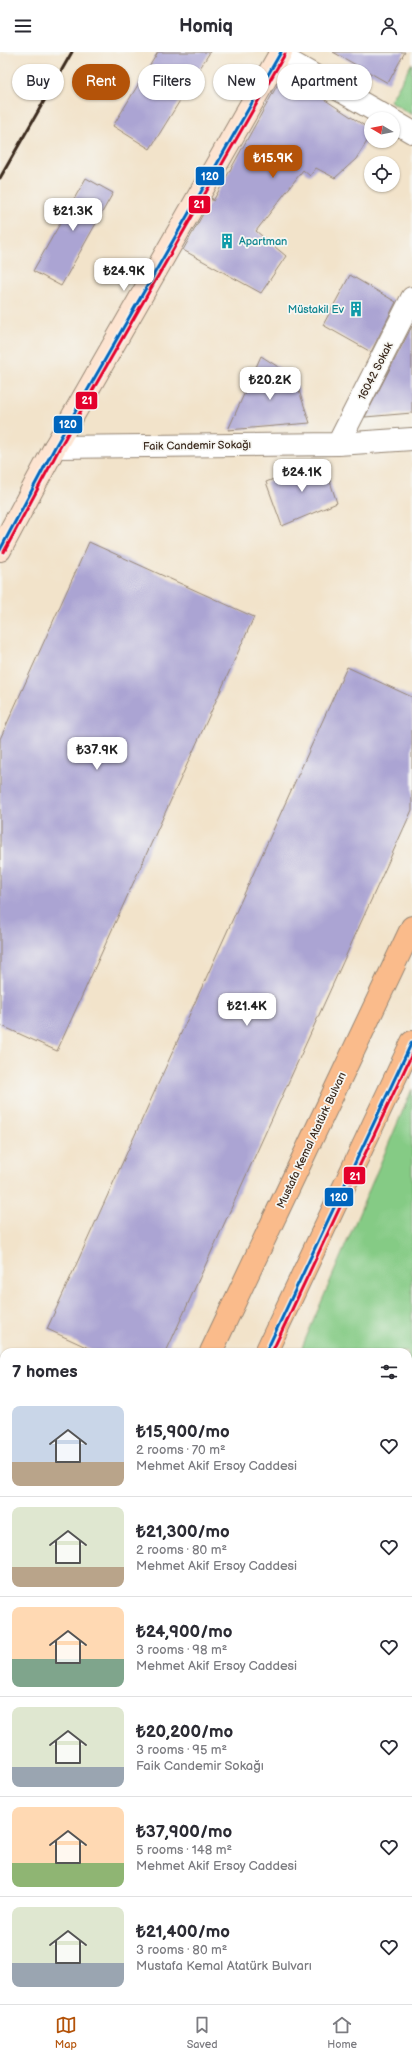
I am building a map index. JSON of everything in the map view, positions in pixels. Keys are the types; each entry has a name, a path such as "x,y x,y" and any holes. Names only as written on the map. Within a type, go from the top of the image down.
{"main road":[{"path":"0,550 55,447 281,54"},
{"name":"Mustafa Kemal Atatürk Bulvarı","path":"213,1348 412,928"},
{"path":"268,1348 412,1042"}],"street":[{"path":"281,54 378,112"},
{"path":"400,125 412,132"},
{"name":"16042 Sokak","path":"338,444 412,298"},
{"name":"Faik Candemir Sokağı","path":"55,447 338,444 412,438"}],"green space":[{"path":"412,63 412,115 390,101"},
{"path":"412,1089 412,1348 302,1348"}],"building":[{"path":"158,52 210,52 203,64 151,64"},
{"path":"333,52 405,52 388,83 372,74 372,64 354,64"},
{"path":"138,85 138,100 180,100 150,149 113,126"},
{"path":"277,86 277,100 325,100 364,125 364,146 356,159 335,178 316,168 310,176 303,170 256,231 286,256 261,293 183,250 212,198 213,201"},
{"path":"86,178 113,193 61,286 33,271"},
{"name":"Müstakil Ev","path":"350,275 396,302 371,352 323,325"},
{"path":"412,326 412,413 365,417"},
{"path":"261,356 280,368 284,378 297,385 310,423 228,430"},
{"path":"323,460 337,503 282,526 266,482"},
{"path":"89,542 254,617 57,1051 0,1025 0,739"},
{"path":"347,667 412,697 412,810 168,1348 88,1348 47,1329"}],"railway":[{"path":"0,178 72,52"}],"transit line":[{"name":"120","path":"0,550 55,447 281,52"},
{"name":"21","path":"4,552 59,449 285,54"},
{"name":"120","path":"268,1348 412,1042"},
{"name":"21","path":"274,1348 412,1054"}],"place":[{"name":"Apartman","path":"227,241"},
{"name":"Müstakil Ev","path":"356,309"}]}
